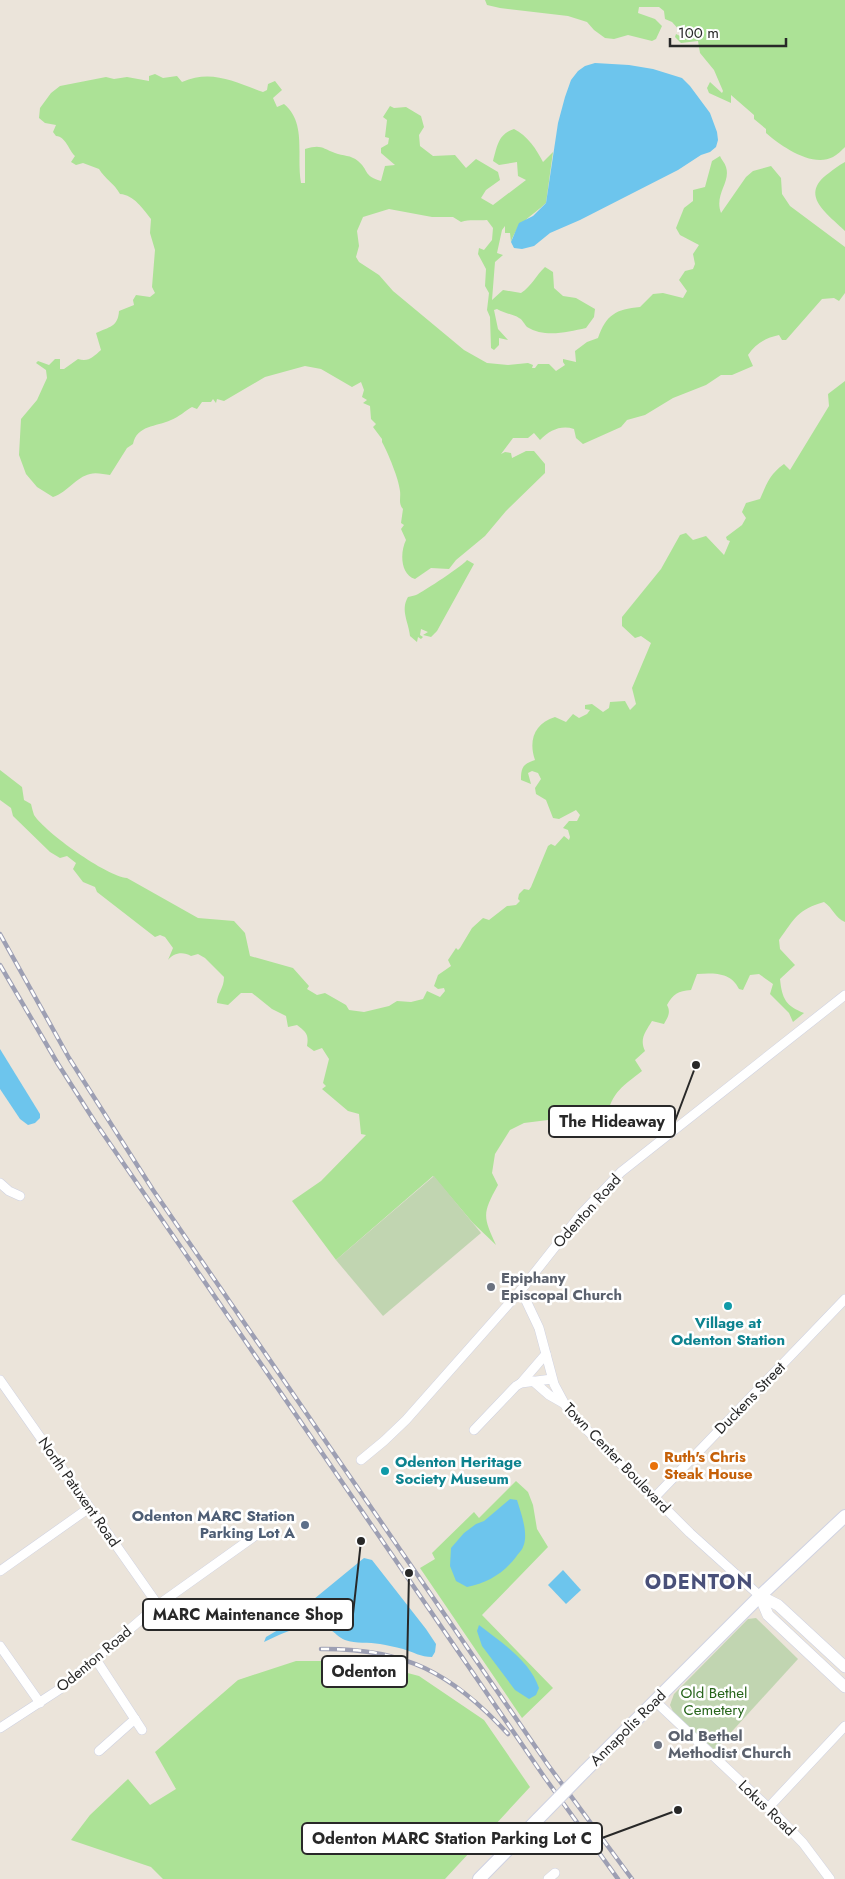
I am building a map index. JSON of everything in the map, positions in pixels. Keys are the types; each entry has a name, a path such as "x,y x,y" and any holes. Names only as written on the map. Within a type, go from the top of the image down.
{"main road":[{"name":"Annapolis Road","path":"479,1879 760,1596 845,1516"}],"street":[{"name":"Odenton Road","path":"360,1460 406,1420 521,1290 581,1214 621,1172 845,995"},
{"path":"0,1183 9,1191 20,1196"},
{"name":"Town Center Boulevard","path":"521,1290 539,1328 552,1379 563,1403 576,1420 690,1533 760,1596 778,1605 845,1667"},
{"name":"Duckens Street","path":"655,1497 845,1299"},
{"path":"474,1430 521,1383 546,1354"},
{"path":"521,1383 552,1379"},
{"name":"North Patuxent Road","path":"0,1380 158,1605"},
{"path":"533,1381 549,1395 563,1403"},
{"path":"0,1571 90,1508"},
{"name":"Odenton Road","path":"0,1728 60,1689 158,1605 258,1533"},
{"name":"Town Center Boulevard","path":"760,1596 768,1615 845,1687"},
{"path":"0,1646 40,1703"},
{"path":"95,1658 142,1730"},
{"name":"Lokus Road","path":"655,1701 774,1813 803,1843 830,1879"},
{"path":"99,1751 135,1719"},
{"path":"768,1808 845,1726"}],"green space":[{"path":"485,0 845,0 845,147 835,156 825,160 807,158 788,149 766,133 766,129 754,119 754,115 731,95 731,103 709,93 707,88 710,82 722,93 723,91 714,70 700,53 698,41 681,43 675,37 676,34 680,36 681,32 672,22 665,19 664,11 659,7 639,7 638,13 655,19 662,26 656,39 652,41 628,35 614,39 605,38 587,22 568,16 500,8 487,5"},
{"path":"155,74 163,78 177,76 182,82 203,77 223,78 263,92 267,90 268,84 275,81 282,90 273,98 277,107 284,104 296,121 301,183 305,183 305,149 315,147 321,147 355,159 371,177 381,181 385,166 395,165 381,153 381,148 388,144 389,138 385,137 387,120 383,117 390,106 394,108 406,107 421,116 424,127 419,135 420,146 433,156 455,155 466,168 476,159 498,172 500,180 486,190 481,198 493,205 526,180 518,176 517,162 499,165 493,161 497,146 505,134 514,129 519,132 531,143 543,162 553,152 546,203 521,225 511,242 510,233 505,233 505,226 502,230 497,253 503,255 495,262 492,300 503,290 521,293 545,267 553,272 554,288 563,296 576,298 595,309 594,317 586,328 556,333 541,332 527,327 517,317 497,309 494,310 498,329 508,340 499,338 499,345 494,350 491,348 490,317 487,310 489,293 485,286 486,269 478,254 479,248 484,250 492,240 493,228 487,220 461,222 453,217 432,217 389,209 363,217 357,231 359,246 356,257 359,262 379,275 393,291 464,350 487,363 508,365 528,363 533,365 532,368 535,368 538,364 549,364 556,371 565,365 563,359 576,362 575,351 587,342 598,338 608,319 618,312 624,309 640,307 653,294 663,293 683,298 687,291 679,280 685,271 693,269 695,264 693,254 699,245 680,235 676,228 684,208 693,201 693,190 705,187 712,161 720,156 727,173 719,206 721,213 746,177 753,171 771,166 781,178 782,194 790,206 845,247 845,293 839,301 834,298 822,299 786,340 782,340 779,335 758,344 748,355 753,366 732,375 721,375 706,385 673,398 645,415 627,420 621,427 583,444 576,438 574,429 569,428 556,429 540,440 534,433 528,438 513,438 501,454 505,452 511,453 512,458 526,451 534,451 545,464 545,473 506,511 485,536 456,560 449,569 431,568 415,579 404,568 402,556 406,540 401,529 404,525 401,523 403,509 400,503 398,480 382,439 373,427 376,424 371,419 370,406 363,403 367,400 362,397 364,390 361,382 352,387 321,369 305,366 265,377 224,401 217,399 216,403 213,399 211,402 202,402 197,409 192,407 174,419 143,430 135,438 133,444 127,448 110,475 94,473 85,476 53,497 37,487 26,474 19,455 21,419 37,400 47,378 46,370 36,363 38,361 49,365 55,359 60,359 60,369 64,369 78,359 85,360 91,358 101,350 96,333 109,328 115,323 119,311 134,305 133,300 136,295 150,297 155,293 152,287 155,250 150,233 151,219 145,211 130,197 120,194 99,169 83,163 76,165 71,162 75,156 65,141 53,132 56,125 45,123 39,118 40,108 51,93 60,86 106,77 114,79 127,77 149,81 149,76"},
{"path":"845,162 845,231 819,204 816,189 820,181"},
{"path":"845,381 845,922 824,902 808,908 797,916 779,940 780,949 795,965 780,979 782,992 786,1001 793,1008 804,1013 793,1022 789,1013 770,994 773,984 759,974 750,975 743,990 739,989 731,979 721,975 697,974 691,990 676,994 669,1001 667,1005 669,1010 664,1024 652,1021 643,1039 645,1051 635,1060 642,1071 615,1095 607,1116 586,1115 566,1125 556,1119 524,1123 510,1130 495,1154 492,1173 498,1185 489,1203 486,1215 496,1245 473,1223 433,1176 336,1260 292,1201 321,1181 366,1135 361,1134 359,1114 348,1111 322,1089 326,1086 323,1083 329,1059 322,1048 314,1051 307,1046 308,1039 303,1030 297,1025 288,1027 286,1016 272,1009 252,993 241,993 228,1005 217,1003 224,977 205,958 198,954 191,956 178,954 168,960 173,948 165,937 160,935 155,937 97,892 95,887 83,882 73,869 76,863 67,856 60,858 50,852 13,816 11,808 0,800 0,770 22,787 24,800 31,804 34,815 41,823 77,852 105,870 127,878 198,918 234,921 245,933 250,956 293,968 309,986 307,989 317,995 325,993 346,1005 349,1010 364,1012 389,1006 397,1001 411,1002 423,999 427,991 440,997 445,991 444,988 438,989 434,986 438,975 451,966 448,960 456,948 458,950 460,948 472,928 483,918 489,920 507,906 516,905 520,901 518,899 519,894 524,889 529,890 531,887 548,846 551,844 555,846 564,836 569,840 568,830 563,828 569,821 577,821 580,815 576,810 559,819 553,818 546,800 536,794 535,788 541,779 538,773 532,771 528,773 531,784 521,780 524,767 535,760 532,746 538,728 542,723 555,717 566,722 573,714 579,718 590,710 585,709 585,705 592,704 603,712 609,708 610,702 625,701 630,710 636,704 632,688 651,643 641,636 635,638 622,626 622,617 661,569 680,535 686,533 693,540 706,536 724,555 730,541 726,537 742,525 746,518 742,512 746,503 760,499 772,475 784,464 790,470 829,406 828,394"},
{"path":"467,560 474,564 437,631 431,637 423,635 428,632 421,629 420,635 423,637 421,639 418,637 417,642 410,636 406,616 405,607 408,597 427,589"},
{"path":"434,1176 481,1233 383,1316 336,1260"},
{"path":"516,1481 528,1492 533,1505 537,1529 548,1547 482,1615 553,1688 522,1718 420,1568 435,1559 432,1553 474,1512 479,1518"},
{"name":"Old Bethel Cemetery","path":"756,1618 798,1659 715,1750 675,1716 670,1705 674,1694 748,1619"},
{"path":"296,1661 362,1661 419,1676 484,1720 530,1787 445,1879 163,1879 151,1867 71,1840 90,1815 128,1779 150,1805 176,1789 155,1752 238,1680"}],"water":[{"path":"595,63 629,65 653,69 682,78 710,113 717,132 718,140 716,147 678,170 580,220 550,233 534,246 522,249 514,248 511,242 519,223 533,216 546,203 558,123 571,80 585,66"},
{"path":"0,1049 40,1114 40,1118 35,1123 28,1125 20,1119 0,1089"},
{"path":"510,1499 517,1500 524,1524 525,1542 522,1549 506,1568 488,1580 467,1587 456,1581 450,1566 451,1548 464,1533 476,1524 484,1521"},
{"path":"364,1558 372,1560 426,1629 436,1644 432,1657 376,1643 345,1640 329,1629 313,1626 296,1629 264,1642 266,1637 295,1620 314,1599"},
{"path":"563,1570 581,1590 566,1604 548,1585"},
{"path":"479,1625 505,1645 529,1669 539,1688 536,1695 529,1699 515,1690 482,1646 477,1631"}],"railway":[{"path":"0,934 69,1058 153,1190 548,1765 632,1879"},
{"path":"0,965 58,1064 95,1122 545,1778 618,1879"},
{"path":"321,1649 378,1653 402,1659 425,1668 467,1695 508,1734"}],"place":[{"name":"The Hideaway","path":"696,1065"},
{"name":"Epiphany Episcopal Church","path":"491,1287"},
{"name":"Village at Odenton Station","path":"728,1306"},
{"name":"Ruth's Chris Steak House","path":"654,1466"},
{"name":"Odenton Heritage Society Museum","path":"385,1471"},
{"name":"Odenton MARC Station Parking Lot A","path":"305,1525"},
{"name":"MARC Maintenance Shop","path":"361,1541"},
{"name":"Odenton","path":"409,1573"},
{"name":"Old Bethel Methodist Church","path":"658,1745"},
{"name":"Odenton MARC Station Parking Lot C","path":"678,1810"}],"district":[{"name":"ODENTON","path":"699,1582"}]}
